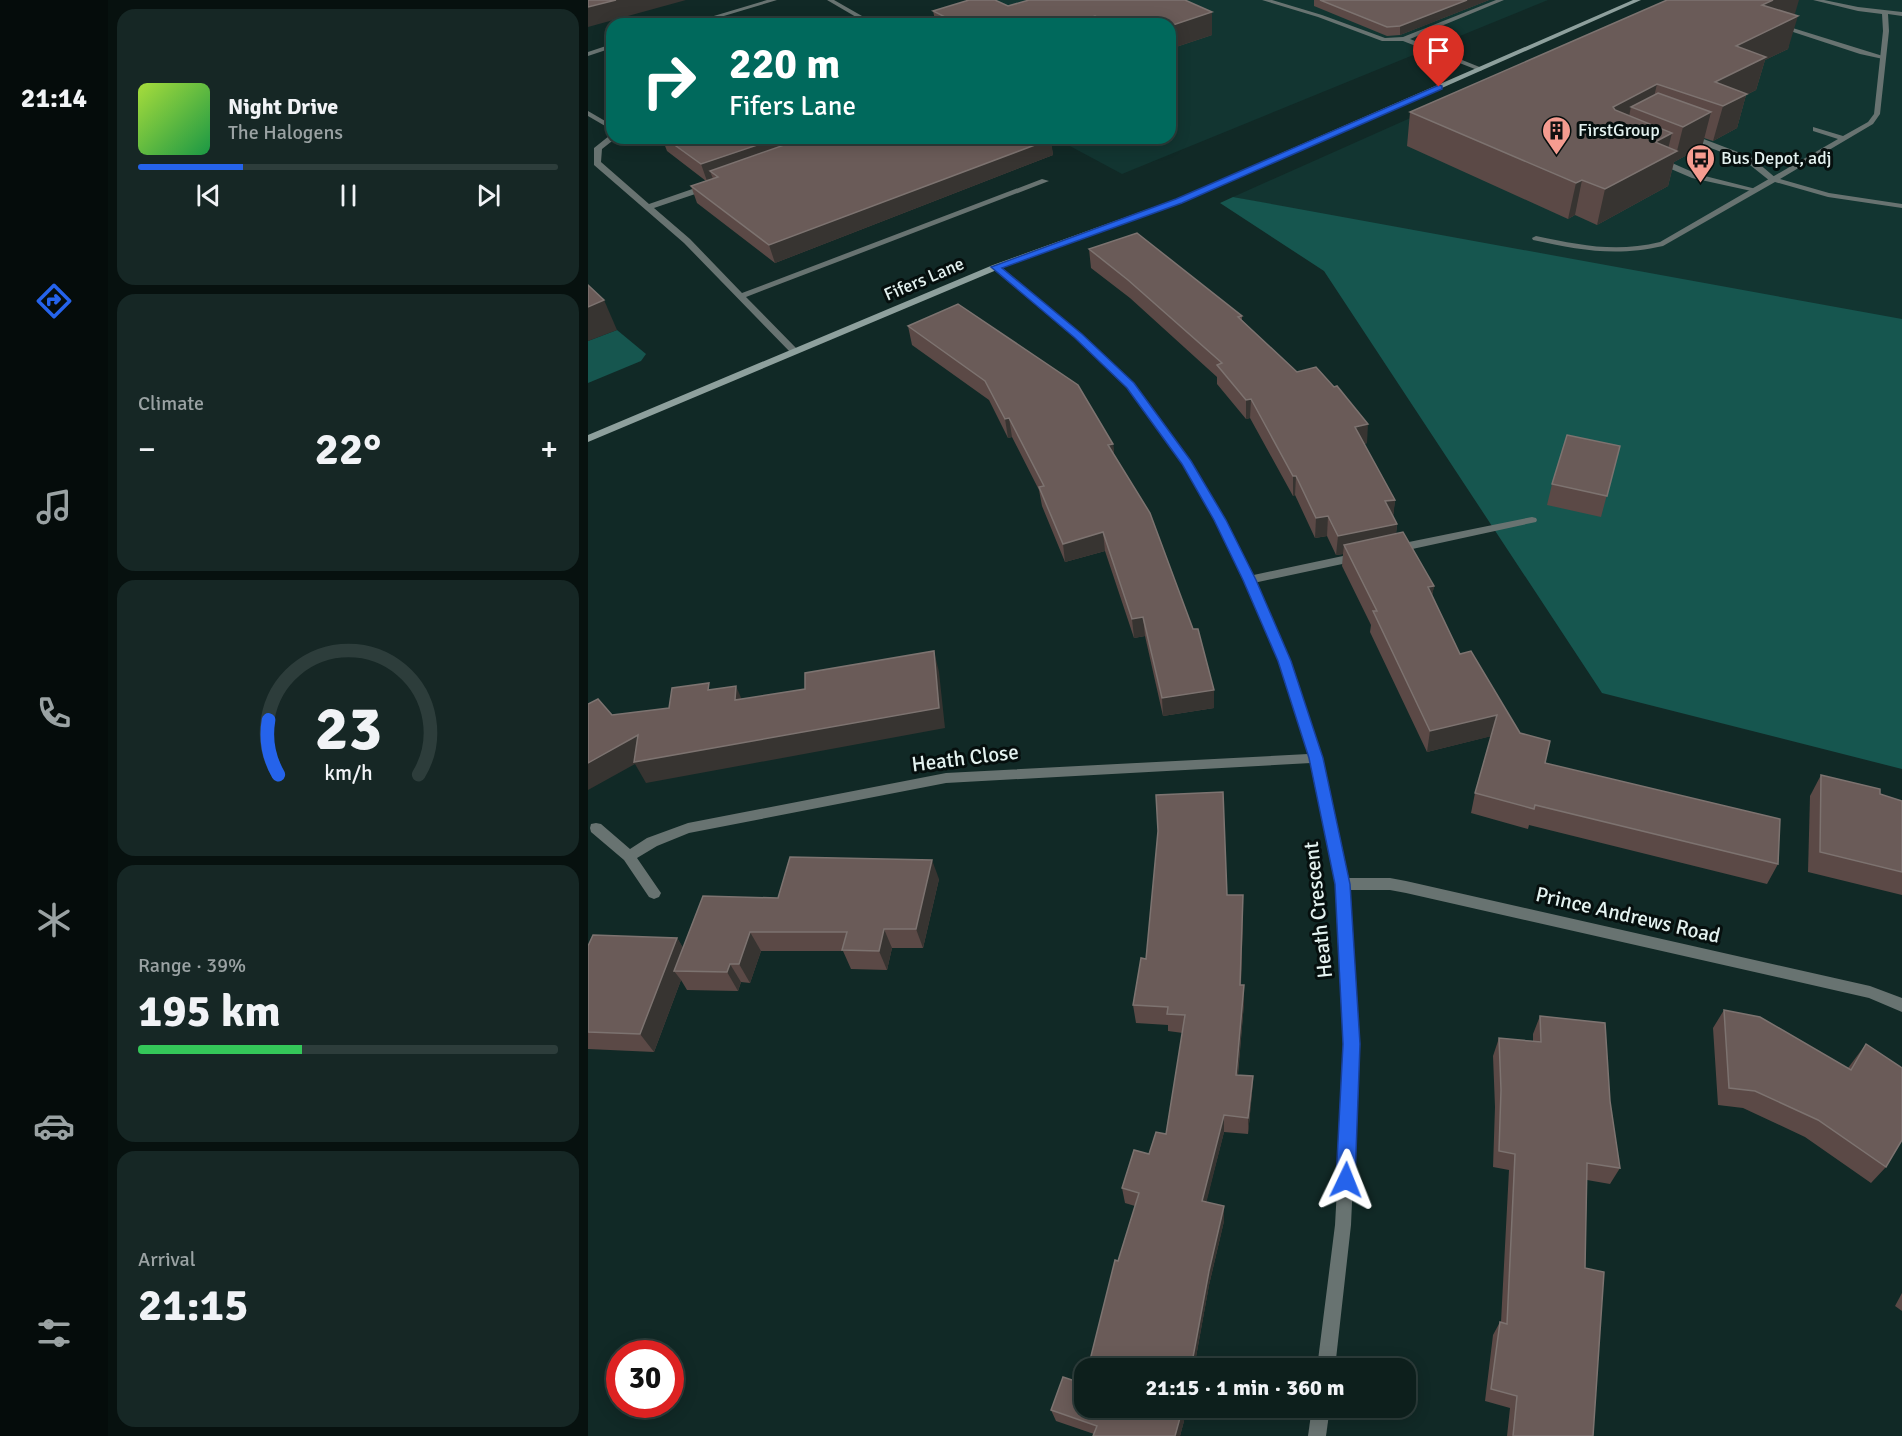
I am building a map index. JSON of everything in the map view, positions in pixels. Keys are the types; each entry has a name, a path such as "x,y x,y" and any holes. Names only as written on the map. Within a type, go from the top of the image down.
{"street":[{"path":"711,18 774,0"},
{"path":"830,0 862,18"},
{"path":"1265,0 1320,16 1383,40 1404,39 1501,0"},
{"name":"Fifers Lane","path":"588,439 996,267 1179,201 1638,0"},
{"path":"1816,0 1902,14"},
{"path":"1536,238 1605,252 1640,250 1664,244 1871,123 1877,114 1885,12"},
{"path":"1783,27 1862,53 1883,57"},
{"path":"1404,39 1480,69"},
{"path":"588,54 606,48"},
{"path":"588,112 606,124"},
{"path":"1816,129 1843,139"},
{"path":"1679,133 1748,159 1773,180 1828,195 1902,206"},
{"path":"606,142 598,148 597,163 687,241 794,351"},
{"path":"1650,157 1695,176 1756,190"},
{"path":"741,296 1045,182"},
{"path":"649,207 714,184"},
{"name":"Heath Crescent","path":"996,267 1078,336 1130,386 1187,464 1220,520 1249,580 1284,661 1316,758 1342,884 1352,1044 1343,1225 1327,1358"},
{"path":"1249,580 1532,520"},
{"name":"Heath Close","path":"629,856 652,842 688,828 946,778 1018,772 1316,758"},
{"path":"596,828 629,856 654,893"},
{"name":"Prince Andrews Road","path":"1342,884 1406,887 1870,992 1902,1005"},
{"path":"1317,1436 1319,1418"}],"shaded area":[{"path":"975,0 1548,0 1122,174 1066,144 1176,144 1176,18 1012,18"},
{"path":"1675,0 1902,0 1902,330 1233,197"}],"green space":[{"path":"1233,197 1902,319 1902,769 1602,693 1324,271 1220,203"},
{"path":"617,330 646,354 641,361 588,383 588,341"}],"building":[{"path":"588,0 616,0 588,7"},
{"path":"969,0 995,0 1008,6 1029,0 1185,0 1212,12 1176,24 1176,18 1099,18 1095,16 1089,18 947,18 933,11"},
{"path":"1320,0 1467,0 1400,26 1387,27"},
{"path":"1667,0 1773,0 1762,5 1798,16 1736,46 1766,57 1715,82 1747,94 1723,106 1657,84 1613,107 1615,110 1672,133 1655,142 1677,151 1605,189 1582,180 1576,183 1410,112"},
{"path":"1658,93 1711,112 1683,127 1631,107"},
{"path":"673,144 760,144 701,164"},
{"path":"787,144 1038,144 769,245 691,186 718,177 710,171"},
{"path":"1137,233 1242,316 1238,317 1297,372 1316,367 1334,387 1337,386 1368,424 1355,427 1395,500 1385,501 1397,524 1338,536 1328,516 1316,518 1296,476 1293,476 1251,399 1246,400 1217,365 1222,363 1128,280 1089,249"},
{"path":"588,285 604,300 588,307"},
{"path":"958,304 1078,385 1113,444 1108,445 1150,513 1193,629 1198,629 1214,690 1162,698 1143,617 1132,619 1103,532 1063,544 1039,487 1044,486 1009,418 1005,419 985,381 908,326"},
{"path":"1567,435 1620,446 1607,496 1552,484"},
{"path":"1403,532 1434,586 1428,587 1460,654 1471,651 1520,733 1550,741 1545,763 1780,819 1778,864 1535,805 1534,809 1475,793 1497,715 1430,731 1373,611 1377,611 1344,545"},
{"path":"934,651 939,708 634,762 638,735 588,763 588,704 598,699 612,715 669,708 672,688 709,683 708,690 736,686 735,700 805,689 805,673"},
{"path":"1821,775 1880,789 1880,794 1902,801 1902,872 1820,852"},
{"path":"1223,792 1227,895 1243,895 1240,985 1244,985 1236,1075 1253,1076 1248,1118 1224,1115 1202,1201 1224,1206 1193,1358 1090,1358 1115,1260 1118,1261 1139,1193 1122,1188 1134,1150 1149,1154 1156,1132 1166,1134 1185,1015 1167,1014 1168,1007 1133,1005 1141,958 1146,959 1158,831 1156,795"},
{"path":"790,857 932,860 916,929 884,929 879,951 842,950 847,932 750,932 739,964 730,964 727,972 674,971 703,896 778,898"},
{"path":"593,935 677,938 640,1034 588,1032 588,946"},
{"path":"1724,1010 1760,1017 1851,1070 1866,1044 1902,1068 1902,1140 1886,1167 1818,1120 1755,1091 1729,1088"},
{"path":"1540,1016 1605,1023 1610,1101 1620,1168 1587,1163 1585,1268 1604,1272 1593,1436 1513,1436 1517,1396 1491,1389 1500,1322 1507,1324 1515,1154 1499,1151 1501,1090 1499,1038 1541,1042"},
{"path":"1063,1377 1074,1381 1074,1418 1051,1410"},
{"path":"1074,1418 1180,1418 1175,1436 1093,1436 1097,1426"}],"place":[{"name":"FirstGroup","path":"1557,156"},
{"name":"Bus Depot, adj","path":"1700,184"}],"route":[{"path":"1346,1180 1352,1044 1342,884 1331,820 1316,758 1284,661 1220,520 1187,464 1130,386 1078,336 996,267 1179,201 1439,87"}]}
